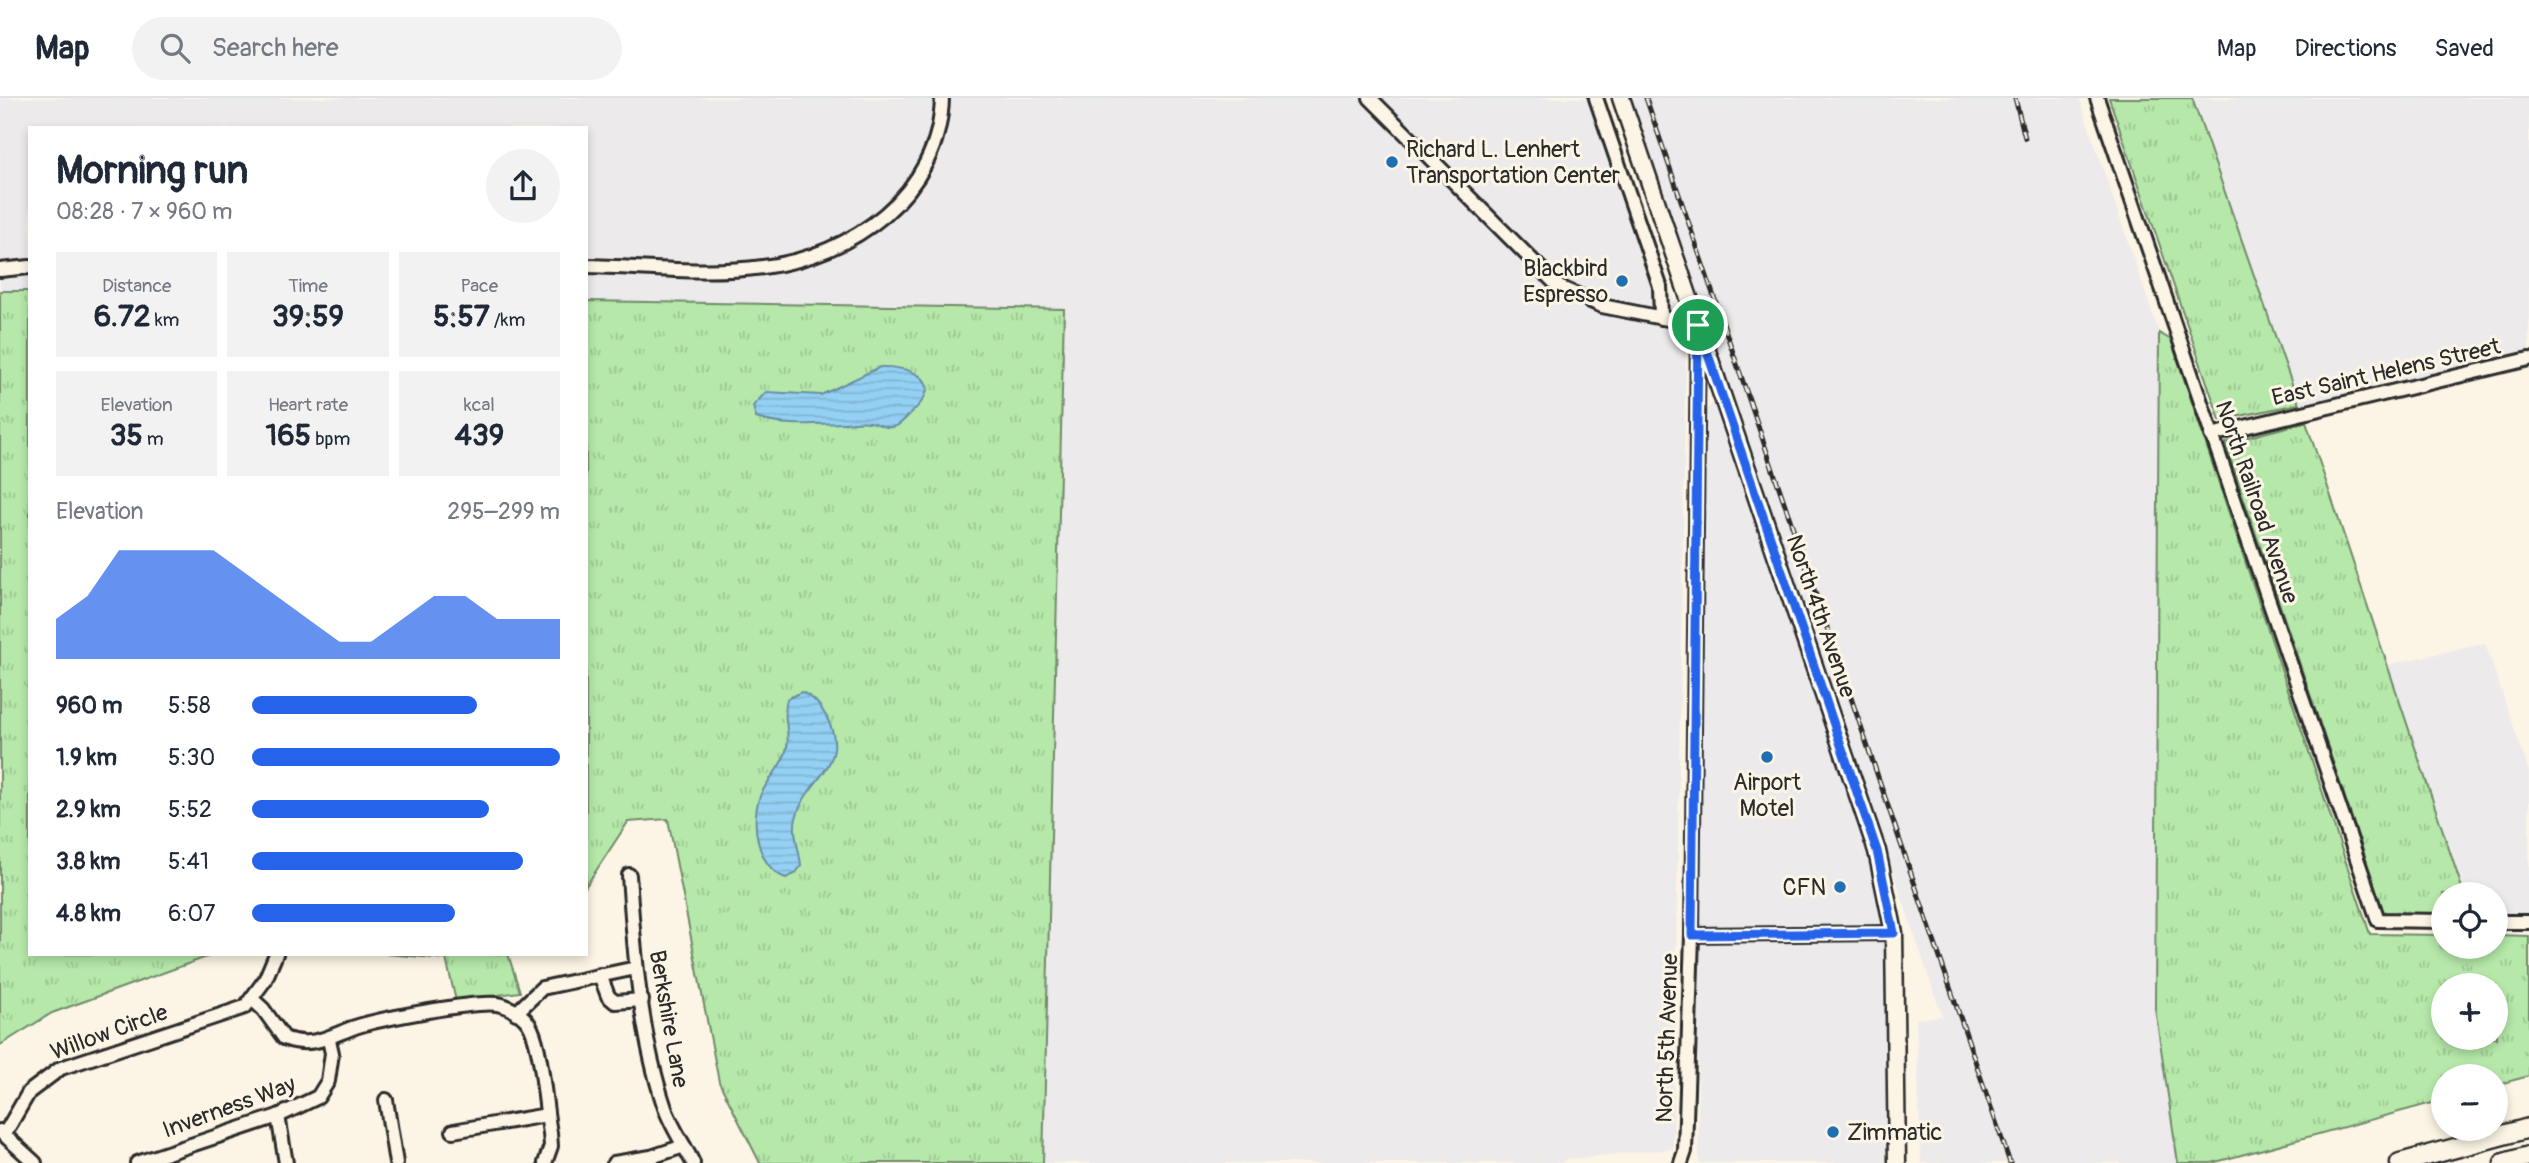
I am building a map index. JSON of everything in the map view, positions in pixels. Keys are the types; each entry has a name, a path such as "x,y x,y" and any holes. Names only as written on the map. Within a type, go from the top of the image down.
{"highway":[{"path":"2400,1163 2529,1126"},
{"path":"2504,1163 2529,1156"}],"main road":[{"name":"North 4th Avenue","path":"1621,98 1877,851 1894,933 1897,1163"}],"street":[{"path":"588,266 761,268 803,259 836,246 880,219 916,182 938,134 942,98"},
{"path":"1370,98 1559,287 1591,303 1698,325"},
{"path":"1596,98 1660,286 1661,318"},
{"name":"North Railroad Avenue","path":"2097,98 2378,920 2431,921"},
{"path":"0,270 28,267"},
{"name":"North 5th Avenue","path":"1681,1163 1685,1151 1692,935 1698,325"},
{"name":"East Saint Helens Street","path":"2211,435 2529,359"},
{"name":"Berkshire Lane","path":"629,875 636,968 664,1107 693,1163"},
{"path":"2508,922 2529,922"},
{"path":"1692,935 1894,933"},
{"path":"275,956 252,999 263,1009 284,1038 307,1042 330,1040 376,1022 474,1005 495,1004 525,1019 533,1034 547,1115 550,1161"},
{"path":"516,1013 542,988 636,968"},
{"path":"600,975 608,996 615,1002 642,1000"},
{"name":"Willow Circle","path":"2,1133 29,1092 61,1068 229,1013 245,1007 252,999"},
{"name":"Inverness Way","path":"137,1163 278,1115 318,1097 328,1081 332,1054 330,1040"},
{"path":"386,1100 396,1163"},
{"path":"278,1115 286,1163"},
{"path":"453,1131 547,1115"},
{"path":"2,1133 35,1163"},
{"path":"614,1163 656,1160 684,1146"}],"shaded area":[{"path":"0,98 1605,98 1686,335 1673,1149 1567,1159 1562,1163 1043,1163 1064,309 588,301 588,126 28,126 28,291 0,291"},
{"path":"1631,98 2079,98 2159,333 2155,1008 2178,1163 1921,1163 1916,1019 1942,1016"},
{"path":"2192,98 2529,98 2529,350 2299,404"},
{"path":"1712,404 1721,408 1873,856 1888,926 1698,928 1705,411"},
{"path":"2485,643 2529,772 2529,915 2508,914 2508,882 2460,882 2387,665"},
{"path":"1888,940 1890,1120 1885,1163 1699,1163 1696,941"}],"green space":[{"path":"2109,98 2192,98 2299,404 2220,420"},
{"path":"0,291 28,291 28,956 209,956 52,1013 0,1045"},
{"path":"588,301 1064,309 1043,1163 760,1163 719,1082 668,819 628,822 588,883"},
{"path":"2159,333 2171,340 2370,934 2431,935 2431,959 2508,959 2508,935 2529,936 2529,1076 2508,1082 2508,1064 2431,1064 2431,1103 2212,1163 2178,1163 2155,1008"},
{"path":"2306,422 2460,882 2431,882 2431,914 2384,913 2225,443"},
{"path":"410,956 509,956 520,992 456,1001 446,959"}],"water":[{"path":"880,367 913,372 926,383 927,391 922,401 896,426 885,427 863,421 788,424 756,418 753,406 766,392 821,395"},
{"path":"801,692 819,705 827,718 833,734 834,748 825,771 801,804 795,824 801,866 795,874 786,878 776,873 762,854 756,817 761,794 783,759 787,747 787,699"}],"railway":[{"path":"1646,98 2010,1163"},
{"path":"2015,98 2025,138"}],"place":[{"name":"Richard L. Lenhert Transportation Center","path":"1392,162"},
{"name":"Blackbird Espresso","path":"1622,281"},
{"name":"Airport Motel","path":"1767,757"},
{"name":"CFN","path":"1840,887"},
{"name":"Zimmatic","path":"1833,1132"}],"route":[{"path":"1698,325 1877,851 1894,933 1692,935 1698,325"}]}
